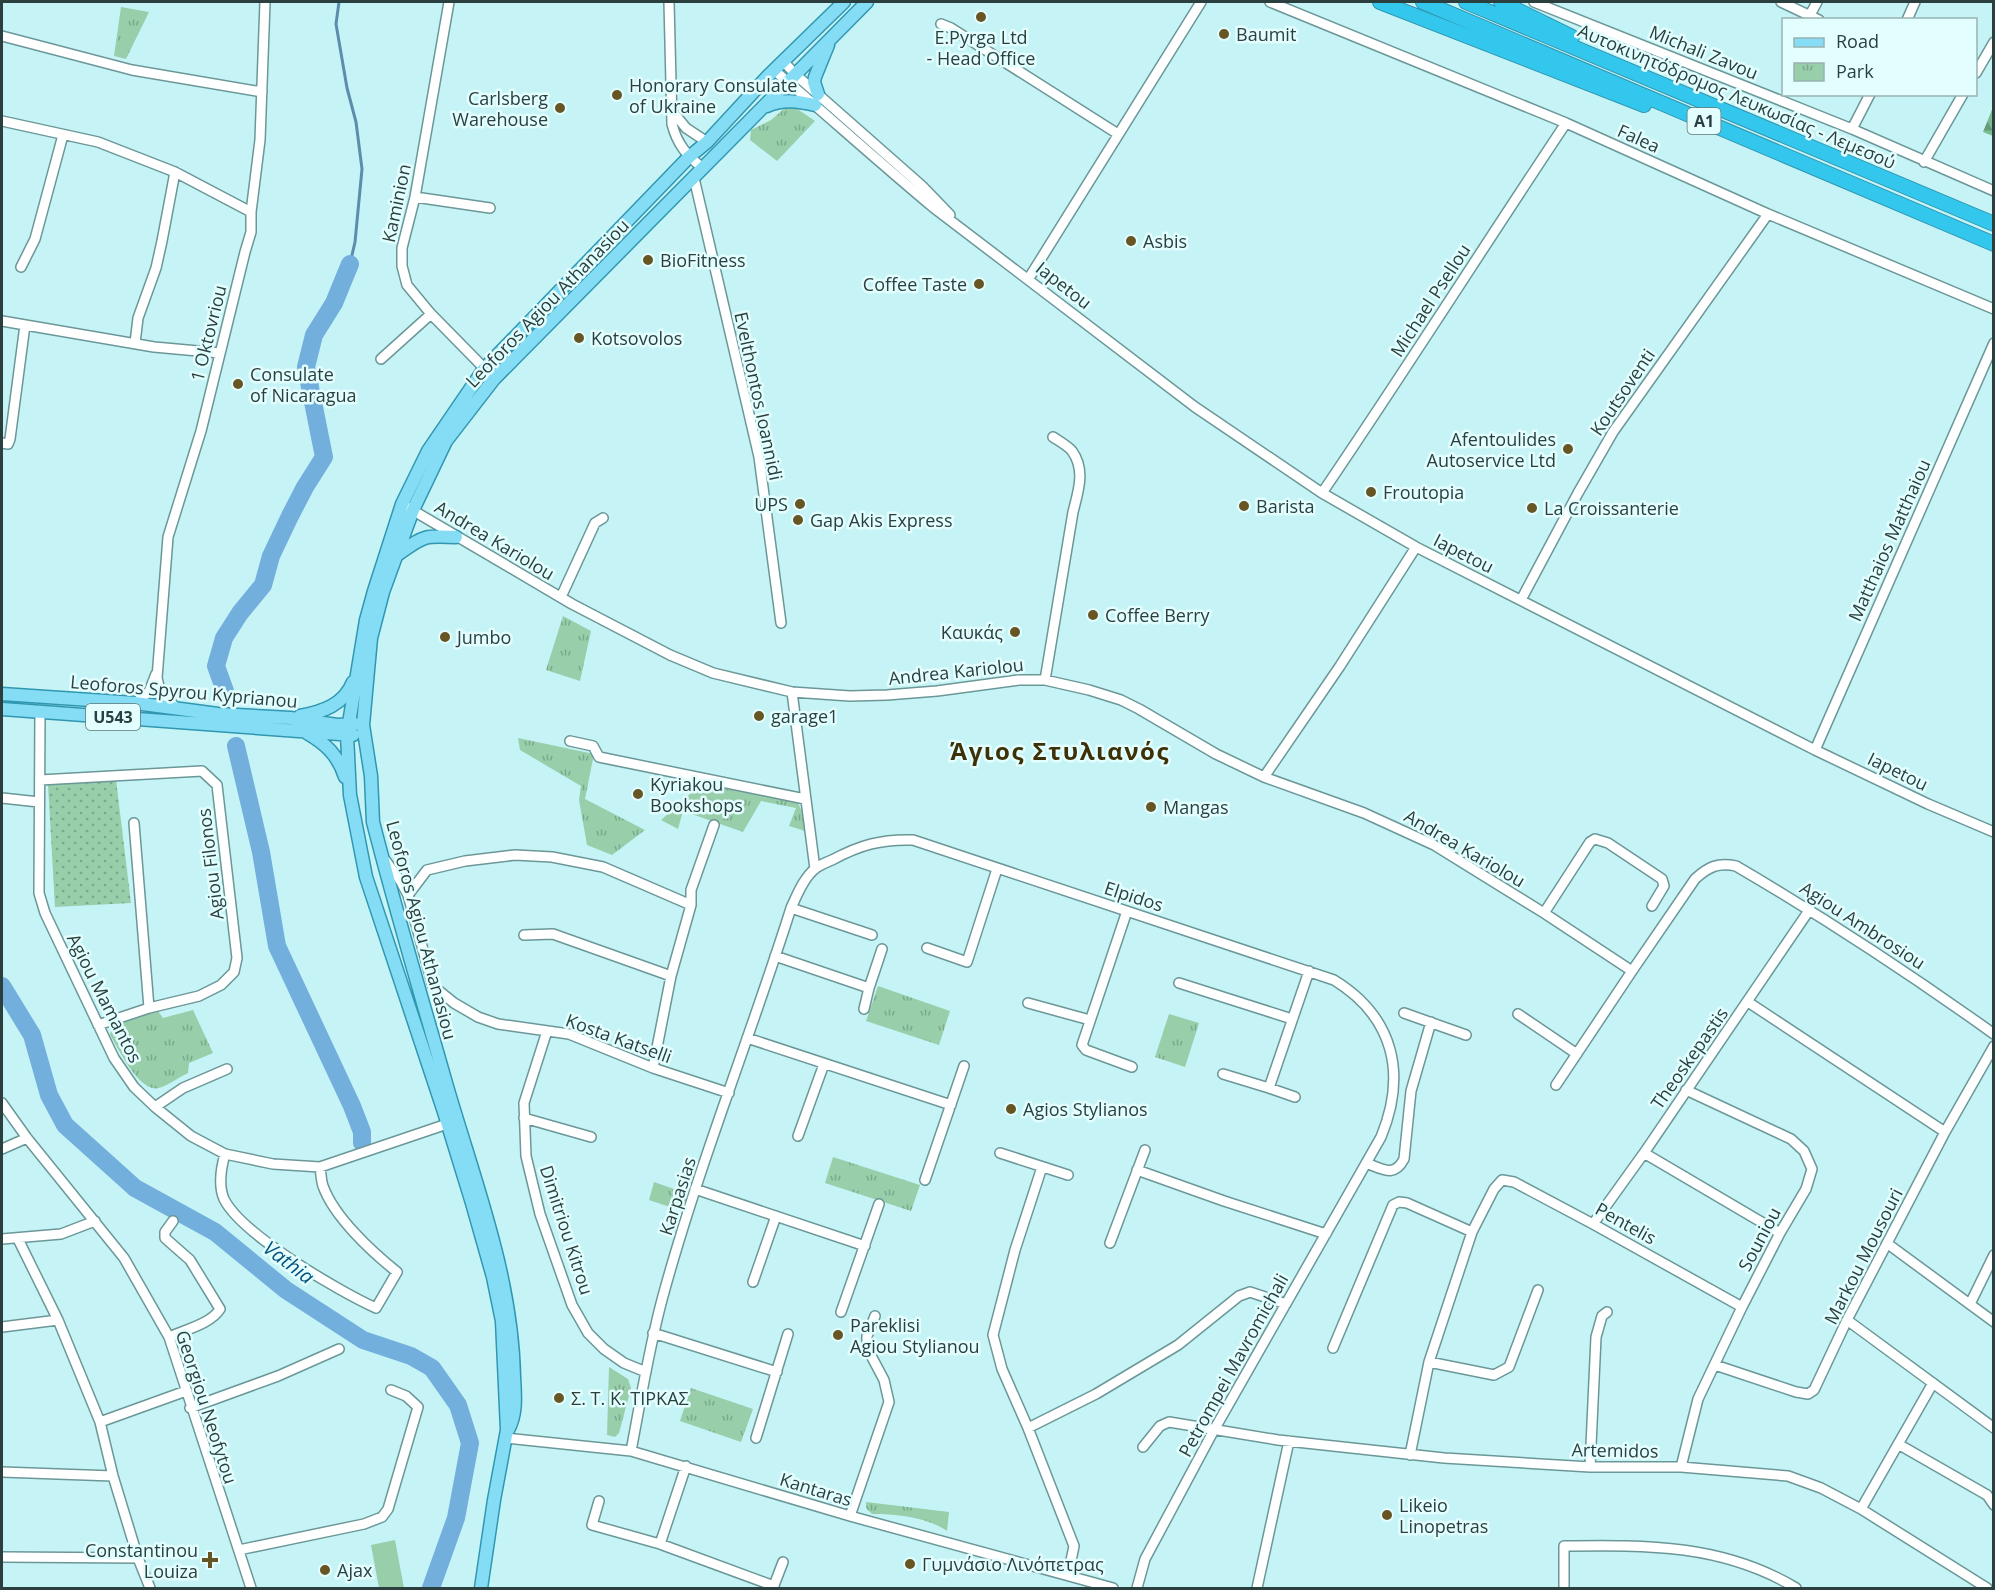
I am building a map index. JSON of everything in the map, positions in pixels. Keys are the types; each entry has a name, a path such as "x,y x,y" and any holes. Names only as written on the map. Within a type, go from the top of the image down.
{"highway":[{"path":"1380,2 1562,72 1886,204 1953,227"},
{"name":"Αυτοκινητόδρομος Λευκωσίας - Λεμεσού","path":"1423,2 1994,244"},
{"name":"Αυτοκινητόδρομος Λευκωσίας - Λεμεσού","path":"1466,2 1994,224"},
{"path":"1501,2 1662,84"}],"main road":[{"name":"Leoforos Agiou Athanasiou","path":"452,1123 367,881 350,795 348,729 374,591 428,451 484,369 843,2"},
{"name":"Leoforos Agiou Athanasiou","path":"481,1588 507,1434 504,1351 498,1302 486,1250 373,822 371,777 363,730 371,638 408,507 446,441 494,379 867,2"},
{"path":"761,109 780,101 817,99 815,77 830,38"},
{"path":"396,556 410,544 426,536 456,537"},
{"path":"290,718 322,712 339,701 351,687 358,671"},
{"name":"Leoforos Spyrou Kyprianou","path":"2,694 135,703 218,714 237,720 304,731 363,730"},
{"name":"Leoforos Spyrou Kyprianou","path":"2,709 225,725 237,720 290,718 337,725 348,729"},
{"path":"304,731 323,742 334,753 342,768 350,795"}],"street":[{"name":"1 Oktovriou","path":"177,710 160,690 157,678 168,537 201,431 251,232 251,212 257,176 265,2"},
{"name":"Kaminion","path":"448,2 416,196 402,248 402,266 407,285 431,314 494,379"},
{"path":"669,2 672,124 678,143 689,157 703,168"},
{"path":"1029,278 1201,2"},
{"name":"Falea","path":"1270,2 1566,123 1768,214 1994,309"},
{"name":"Michali Zavou","path":"1534,2 1852,129 1994,191"},
{"path":"1781,2 1815,18"},
{"path":"1810,15 1816,2"},
{"path":"1908,18 1915,2"},
{"path":"941,24 951,28 1118,134"},
{"path":"2,36 132,70 262,92"},
{"path":"1977,71 1994,42"},
{"name":"Iapetou","path":"778,66 922,186 964,230 1195,407 1322,493 1416,547 1815,750 1928,804 1994,832"},
{"path":"1852,129 1869,96"},
{"path":"1924,162 1962,96"},
{"path":"672,110 686,128 707,142"},
{"path":"2,121 98,142 175,172 251,212"},
{"name":"Michael Psellou","path":"1322,493 1566,123"},
{"path":"21,267 35,239 63,135"},
{"path":"135,344 138,318 156,268 175,172"},
{"name":"Evelthontos Ioannidi","path":"694,178 759,457 781,623"},
{"path":"416,196 490,208"},
{"name":"Koutsoventi","path":"1521,600 1613,432 1768,214"},
{"path":"381,359 431,314"},
{"path":"2,321 154,347 220,353"},
{"path":"5,444 10,439 25,325"},
{"name":"Matthaios Matthaiou","path":"1815,750 1994,343"},
{"path":"2,403 13,404"},
{"path":"1045,680 1073,512 1080,485 1080,470 1072,451 1053,437"},
{"name":"Andrea Kariolou","path":"408,507 561,597 670,655 713,673 792,692 850,696 887,695 1019,680 1045,680 1121,700 1216,754 1264,777 1364,813 1434,845 1632,970"},
{"path":"561,597 595,524 603,518"},
{"path":"1264,777 1340,666 1416,547"},
{"name":"1 Oktovriou","path":"135,703 149,692 157,669"},
{"path":"792,692 814,869"},
{"name":"Agiou Mamantos","path":"40,712 39,893 45,913 114,1058 134,1088 192,1136 225,1154 273,1164 320,1167 452,1123"},
{"path":"570,741 593,746 599,757 805,799"},
{"name":"Agiou Filonos","path":"40,780 202,771 217,785 237,958 234,972 221,985 199,996 149,1008 98,1025"},
{"path":"2,798 39,802"},
{"path":"134,823 149,1008"},
{"path":"653,1068 671,976 691,905 691,890 714,825"},
{"path":"1544,913 1590,842 1595,839 1608,843 1662,879 1664,886 1652,906"},
{"name":"Elpidos","path":"775,956 798,892 814,869 872,842 912,840 1309,970 1334,980 1353,992 1368,1007 1381,1026 1389,1046 1394,1068 1394,1093 1390,1116 1366,1163"},
{"name":"Kosta Katselli","path":"381,855 401,882 408,896 433,986 454,1003 478,1017 498,1024 568,1034 653,1068 729,1093"},
{"path":"408,896 427,870 465,861 514,855 552,856 603,867 691,905"},
{"name":"Agiou Ambrosiou","path":"1632,970 1695,879 1707,868 1723,863 1736,866 1810,909 1918,980 1994,1034"},
{"path":"927,948 967,962 997,869"},
{"path":"791,908 872,935"},
{"name":"Theoskepastis","path":"1593,1224 1810,909"},
{"path":"1127,911 1083,1045 1086,1050 1132,1067"},
{"path":"524,935 553,934 671,976"},
{"path":"864,1009 882,949"},
{"path":"775,956 869,988"},
{"name":"Karpasias","path":"631,1451 653,1332 695,1189 775,956"},
{"path":"1269,1088 1309,970"},
{"path":"1556,1086 1632,970"},
{"path":"1179,983 1292,1019"},
{"path":"1748,1002 1945,1132"},
{"path":"1028,1003 1090,1020"},
{"path":"1404,1012 1466,1035"},
{"path":"1518,1014 1577,1054"},
{"path":"1366,1163 1388,1171 1400,1168 1404,1159 1411,1091 1431,1022"},
{"name":"Dimitriou Kitrou","path":"547,1031 524,1103 526,1156 540,1214 572,1305 588,1333 604,1349 624,1363 646,1372"},
{"path":"747,1038 951,1105"},
{"name":"Markou Mousouri","path":"1715,1365 1796,1392 1809,1394 1814,1390 1847,1320 1945,1132 1994,1046"},
{"path":"798,1136 824,1064"},
{"path":"925,1180 964,1066"},
{"path":"155,1107 183,1088 227,1069"},
{"path":"1223,1074 1295,1097"},
{"name":"Souniou","path":"1681,1467 1698,1399 1780,1233 1806,1189 1812,1169 1804,1151 1791,1139 1686,1090"},
{"name":"Georgiou Neofytou","path":"2,1103 27,1138 124,1258 169,1337 190,1408 251,1588"},
{"path":"524,1118 591,1137"},
{"path":"2,1149 27,1138"},
{"path":"1110,1243 1145,1150"},
{"path":"1644,1152 1780,1233"},
{"path":"1000,1153 1068,1175"},
{"path":"225,1154 220,1185 224,1198 234,1212 256,1233 292,1259 348,1296 376,1308 397,1272 374,1253 339,1215 323,1186 320,1167"},
{"name":"Petrompei Mavromichali","path":"1137,1588 1145,1559 1214,1430 1366,1163"},
{"path":"1042,1167 1015,1250 993,1335 1002,1369 1028,1428 1074,1546 1068,1575"},
{"path":"1137,1170 1326,1234"},
{"name":"Pentelis","path":"1472,1232 1494,1189 1502,1180 1514,1182 1742,1307"},
{"path":"695,1189 865,1246"},
{"path":"1333,1348 1393,1206 1399,1202 1407,1203 1472,1232 1429,1362 1410,1455"},
{"path":"841,1312 879,1204"},
{"path":"753,1282 776,1216"},
{"path":"2,1239 61,1234 95,1221"},
{"path":"169,1337 208,1320 220,1309 190,1260 165,1238 165,1232 173,1221"},
{"path":"18,1239 58,1320 100,1422 113,1476 138,1558 150,1588"},
{"path":"1888,1244 1994,1322"},
{"path":"1970,1304 1994,1255"},
{"path":"1429,1362 1494,1375 1502,1372 1509,1367 1539,1290"},
{"path":"1028,1428 1096,1394 1178,1345 1239,1296 1250,1292 1286,1304"},
{"path":"1590,1467 1596,1337 1602,1316 1607,1312"},
{"path":"850,1516 889,1402 884,1380 867,1348 867,1336 875,1316"},
{"path":"2,1327 58,1320"},
{"path":"1847,1320 1994,1428"},
{"path":"653,1332 777,1372"},
{"path":"756,1438 788,1334"},
{"path":"190,1408 278,1376 339,1349"},
{"path":"1861,1509 1933,1383"},
{"path":"239,1551 364,1524 382,1517 388,1509 418,1407 406,1396 392,1390"},
{"path":"100,1422 186,1391"},
{"name":"Artemidos","path":"1143,1447 1160,1426 1169,1422 1289,1441 1410,1455 1590,1467 1681,1467 1788,1476 1821,1488 1861,1509 1987,1588"},
{"name":"Kantaras","path":"507,1434 631,1451 850,1516 1113,1588"},
{"path":"1257,1588 1289,1441"},
{"path":"1898,1444 1987,1496 1994,1505"},
{"path":"660,1544 686,1466"},
{"path":"2,1472 113,1476"},
{"path":"599,1500 592,1525 660,1544 773,1587 783,1562"},
{"path":"1564,1588 1564,1546 1624,1545 1684,1550 1731,1558 1776,1576 1796,1588"},
{"path":"2,1557 138,1558"},
{"path":"1968,1588 1974,1579"}],"green space":[{"path":"121,7 149,12 126,59 114,56"},
{"path":"1993,107 1993,136 1983,132"},
{"path":"785,108 796,108 815,121 777,161 750,140 751,130 771,120"},
{"path":"563,616 591,631 580,681 546,670"},
{"path":"518,738 594,754 585,799 645,830 612,855 587,845 579,800 581,786 520,750"},
{"path":"116,780 131,903 55,907 48,785"},
{"path":"700,785 796,799 805,818 806,833 789,826 796,808 761,801 743,832 683,811 678,829 661,820"},
{"path":"878,986 950,1011 939,1045 866,1021"},
{"path":"193,1010 213,1053 189,1063 188,1073 163,1087 152,1088 144,1084 130,1069 110,1035 113,1028 123,1019 137,1015 158,1011 163,1018"},
{"path":"1169,1014 1199,1023 1185,1067 1155,1057"},
{"path":"833,1157 920,1185 911,1211 825,1183"},
{"path":"654,1182 688,1194 682,1211 649,1200"},
{"path":"609,1367 628,1379 631,1388 619,1433 615,1437 607,1435"},
{"path":"691,1388 753,1409 741,1442 680,1421"},
{"path":"866,1502 949,1512 947,1531 921,1519 872,1514 866,1508"},
{"path":"395,1540 404,1588 379,1588 371,1545"}],"waterway":[{"path":"339,2 336,24 347,88 356,122 362,169 355,242 350,264"},
{"path":"225,691 216,666 224,638 240,613 263,585 271,556 290,516 324,457 306,367 314,335 334,303 350,264"},
{"path":"236,746 261,852 277,946 352,1106 362,1132 362,1143"},
{"name":"Vathia","path":"2,986 32,1035 49,1095 65,1125 135,1188 215,1232 286,1290 363,1340 411,1356 432,1368 458,1405 470,1443 456,1518 431,1588"}],"place":[{"name":"E.Pyrga Ltd - Head Office","path":"981,17"},
{"name":"Baumit","path":"1224,34"},
{"name":"Honorary Consulate of Ukraine","path":"617,95"},
{"name":"Carlsberg Warehouse","path":"560,108"},
{"name":"Asbis","path":"1131,241"},
{"name":"BioFitness","path":"648,260"},
{"name":"Coffee Taste","path":"979,284"},
{"name":"Kotsovolos","path":"579,338"},
{"name":"Consulate of Nicaragua","path":"238,384"},
{"name":"Afentoulides Autoservice Ltd","path":"1568,449"},
{"name":"Froutopia","path":"1371,492"},
{"name":"UPS","path":"800,504"},
{"name":"Barista","path":"1244,506"},
{"name":"La Croissanterie","path":"1532,508"},
{"name":"Gap Akis Express","path":"798,520"},
{"name":"Coffee Berry","path":"1093,615"},
{"name":"Καυκάς","path":"1015,632"},
{"name":"Jumbo","path":"445,637"},
{"name":"garage1","path":"759,716"},
{"name":"Kyriakou Bookshops","path":"638,794"},
{"name":"Mangas","path":"1151,807"},
{"name":"Agios Stylianos","path":"1011,1109"},
{"name":"Pareklisi Agiou Stylianou","path":"838,1335"},
{"name":"Σ. Τ. Κ. ΤΙΡΚΑΣ","path":"559,1398"},
{"name":"Likeio Linopetras","path":"1387,1515"},
{"name":"Constantinou Louiza","path":"210,1560"},
{"name":"Γυμνάσιο Λινόπετρας","path":"910,1564"},
{"name":"Ajax","path":"325,1570"}],"district":[{"name":"Άγιος Στυλιανός","path":"1060,750"}]}
